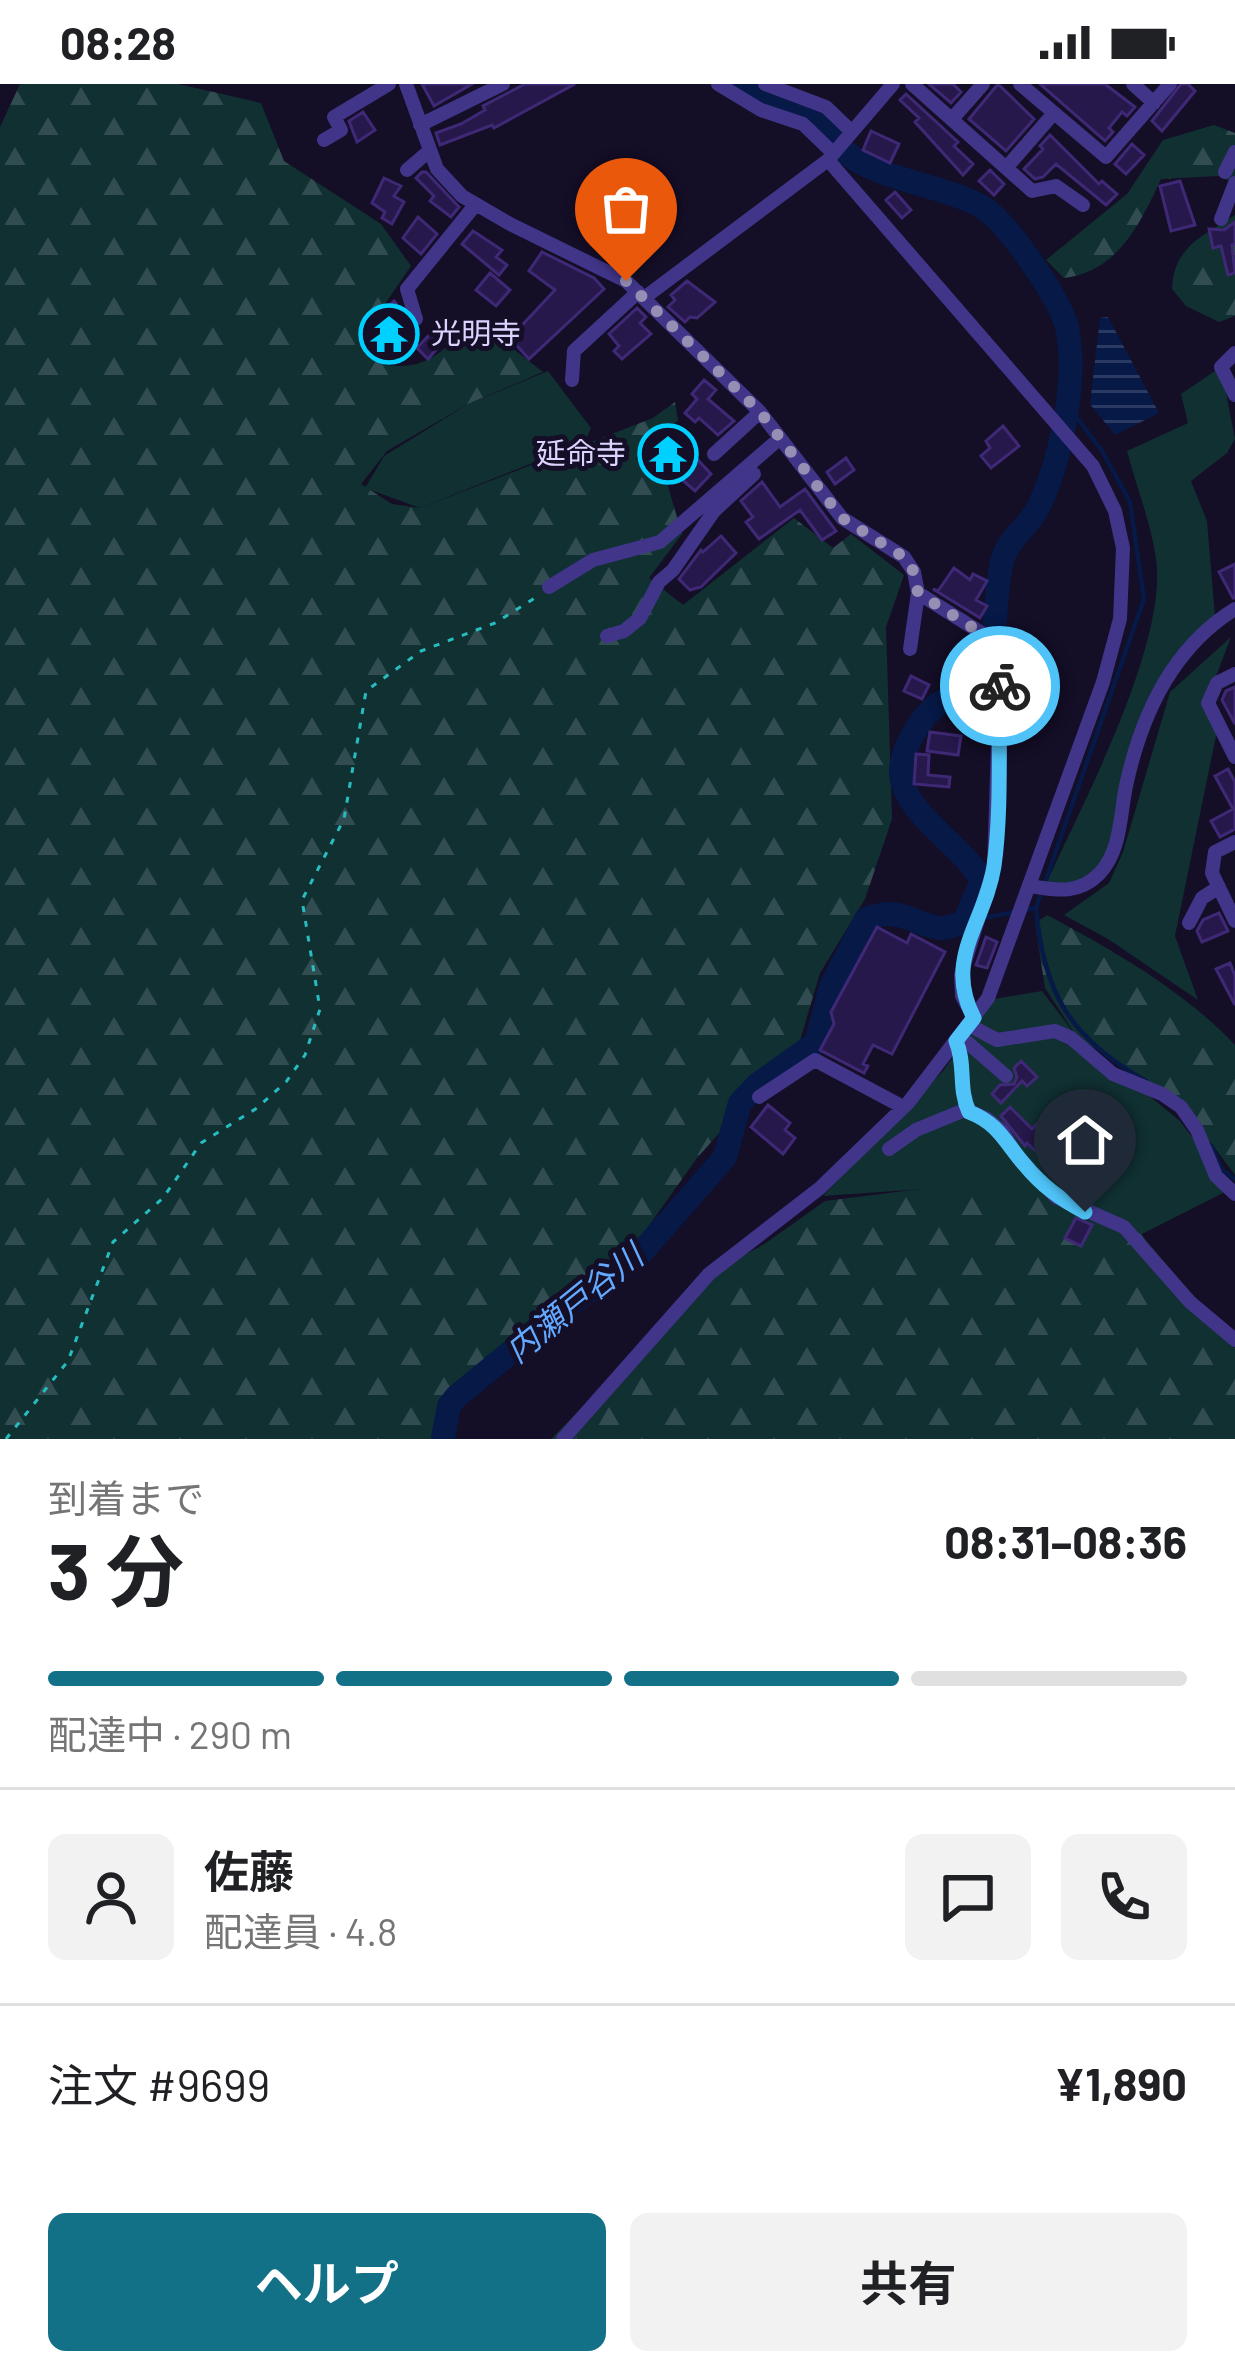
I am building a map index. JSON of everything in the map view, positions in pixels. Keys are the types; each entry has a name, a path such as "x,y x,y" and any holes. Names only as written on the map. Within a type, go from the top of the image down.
{"street":[{"path":"324,140 341,130 334,117 389,84"},
{"path":"406,84 436,169 462,196 626,281 686,345 760,412 842,518 904,557 914,572 918,593 910,649"},
{"path":"420,125 503,84"},
{"path":"563,1439 709,1274 820,1188 903,1107 988,998 1034,890 1103,682 1124,593 1123,548 1114,511 1094,466 1075,440 803,124 761,110 718,84"},
{"path":"765,84 826,107 848,134"},
{"path":"912,84 1032,191 1056,186 1083,205"},
{"path":"952,119 983,84"},
{"path":"1020,84 1106,158 1170,84"},
{"path":"1132,84 1154,103"},
{"path":"572,380 574,351 641,295 831,157 885,88"},
{"path":"1006,168 1054,113"},
{"path":"406,170 429,151"},
{"path":"1221,219 1235,152"},
{"path":"416,319 407,289 476,204"},
{"path":"1235,353 1221,367 1235,395"},
{"path":"714,454 760,412"},
{"path":"549,587 593,560 659,542 781,442"},
{"path":"607,636 624,631 640,618 659,582 673,570 714,511 781,442"},
{"path":"918,593 1001,651 994,868 961,975 962,1096 967,1108 1002,1131 1020,1160 1056,1198 1124,1227 1190,1302 1235,1340"},
{"path":"1034,890 1081,888 1108,863 1136,745 1150,708 1179,660 1202,634 1235,609"},
{"path":"1235,674 1217,683 1208,703 1235,757"},
{"path":"1235,842 1216,852 1212,873 1235,921"},
{"path":"1189,923 1202,898 1219,887"},
{"path":"965,1030 1006,1076"},
{"path":"965,1030 997,1040 1055,1031 1071,1038 1113,1074 1181,1107 1197,1130 1216,1176 1235,1195"},
{"path":"759,1097 815,1060 903,1107"},
{"path":"889,1148 916,1130 967,1108"}],"path":[{"path":"6,1439 68,1360 113,1242 163,1198 202,1143 257,1108 286,1082 305,1055 320,1010 302,900 344,819 366,691 421,651 513,614 549,587"}],"green space":[{"path":"20,84 178,84 261,103 284,161 381,224 411,266 363,336 380,364 423,362 475,319 543,372 468,404 387,451 361,484 392,504 420,508 653,418 675,402 678,421 650,436 636,459 667,483 682,534 649,578 683,605 794,518 833,548 851,534 904,575 886,627 892,819 865,899 820,973 799,1044 697,1158 623,1262 453,1393 439,1439 0,1439 0,127"},
{"path":"1214,125 1235,133 1235,183 1218,176 1161,179 1136,228 1099,266 1064,278 1046,260 1127,194 1163,140"},
{"path":"1235,215 1235,316 1219,322 1186,306 1172,289 1174,274 1192,244"},
{"path":"1221,367 1235,439 1227,453 1191,481 1207,521 1215,617 1158,694 1108,863 1082,882 1046,884 1119,723 1149,634 1156,559 1127,451 1188,423 1181,394"},
{"path":"548,371 591,428 585,442 420,508 365,488 384,456 468,404"},
{"path":"1231,637 1204,708 1217,731 1175,936 1198,1000 1064,915 1109,883 1123,852 1170,692"},
{"path":"1047,915 1170,989 1235,1045 1235,1175 1181,1103 1077,1037 1045,988 1035,923"},
{"path":"1042,991 1077,1037 1180,1121 1231,1189 1136,1237 924,1189 823,1196 943,1071 994,999"},
{"path":"960,1184 1043,1194 1141,1234 1235,1348 1235,1439 551,1439 718,1269 763,1245 825,1201"}],"water":[{"path":"1108,317 1159,413 1115,435 1090,404 1100,318"}],"building":[{"path":"422,84 472,84 434,106"},
{"path":"525,84 575,84 494,128 440,145 436,133 461,124 485,110 483,106"},
{"path":"929,84 953,84 961,92 951,103"},
{"path":"998,84 1034,119 1006,151 969,119"},
{"path":"1040,84 1105,84 1135,107 1127,116 1122,112 1105,141"},
{"path":"1181,84 1195,91 1162,131 1152,121"},
{"path":"906,94 958,142 954,146 973,164 963,175 915,122 919,118 900,100"},
{"path":"363,112 375,130 357,142 349,121"},
{"path":"871,131 899,144 890,163 863,150"},
{"path":"1050,135 1099,184 1102,181 1117,194 1106,205 1056,164 1035,179 1024,169"},
{"path":"1132,144 1144,155 1126,174 1115,164"},
{"path":"990,170 1004,184 994,195 979,181"},
{"path":"422,172 459,207 451,217 430,201 434,196 416,178"},
{"path":"384,178 401,186 394,196 404,202 392,224 372,203"},
{"path":"1180,181 1195,225 1171,231 1160,186"},
{"path":"895,192 911,210 902,218 886,200"},
{"path":"418,217 437,234 421,254 403,238"},
{"path":"1235,222 1235,273 1228,275 1221,246 1213,248 1209,229 1224,230"},
{"path":"473,231 502,250 496,257 507,265 499,275 462,244"},
{"path":"542,252 594,278 604,289 529,359 510,338 555,290 529,271"},
{"path":"490,273 510,290 496,306 476,290"},
{"path":"687,281 715,302 685,322 668,307 675,300 671,295"},
{"name":"光明寺","path":"394,301 402,312 395,320 414,345 398,361 392,355 387,361 374,348 379,337 373,322"},
{"path":"637,308 646,317 640,323 651,334 622,359 609,334"},
{"path":"430,334 441,344 428,359 417,348"},
{"path":"704,380 716,390 708,399 734,421 718,435 699,418 695,422 685,413"},
{"path":"1003,426 1019,446 991,468 981,456 990,448 986,441"},
{"path":"670,430 711,474 695,491 663,463 657,469 644,458"},
{"path":"846,458 854,470 835,484 827,472"},
{"path":"762,482 780,507 805,489 836,531 822,540 800,510 759,539 746,522 753,517 741,501"},
{"path":"721,536 736,553 701,587 690,590 679,579 701,550"},
{"path":"1235,564 1235,598 1233,598 1219,572"},
{"path":"954,568 970,580 973,574 987,581 976,600 987,606 980,618 933,589 938,591"},
{"path":"911,676 929,685 922,699 904,691"},
{"path":"1235,687 1235,724 1222,700"},
{"path":"930,732 961,736 958,755 927,751"},
{"path":"916,754 929,755 928,775 950,777 949,787 914,784"},
{"path":"1228,769 1235,782 1235,829 1220,837 1211,821 1233,809 1215,776"},
{"path":"1219,913 1228,931 1202,942 1197,931 1203,920"},
{"path":"877,927 907,943 911,934 945,952 892,1054 873,1045 863,1064 868,1066 864,1073 820,1050 834,1024 831,1012"},
{"path":"986,937 997,942 987,968 976,965"},
{"path":"1230,963 1235,976 1235,1005 1216,969"},
{"path":"1021,1061 1037,1077 1027,1086 1022,1081 1001,1103 992,1094 1000,1085 1014,1084 1014,1068"},
{"path":"768,1105 790,1123 785,1130 795,1138 783,1154 751,1127"},
{"path":"1010,1107 1032,1129 1047,1114 1063,1130 1073,1120 1087,1134 1053,1168 1027,1143 1025,1146 1001,1116"},
{"path":"1076,1218 1092,1225 1081,1246 1065,1238"}],"waterway":[{"name":"内瀬戸谷川","path":"443,1439 449,1406 456,1397 568,1305 635,1260 725,1157 740,1103 816,1043 831,986 866,919 895,914 938,928 953,926 964,922 982,881 912,803 902,765 924,718 938,704 974,686 988,662 1003,558 1039,506 1060,443 1069,395 1067,328 1036,269 981,206 873,169 842,149 806,113 738,84"},
{"path":"1036,908 1144,599 1130,502 1102,451 1069,407"},
{"path":"1025,910 1036,908 1046,965 1066,1011 1098,1048 1146,1081"},
{"path":"984,918 1014,912"},
{"path":"1211,1146 1222,1170 1235,1179"}],"way so far":[{"path":"626,281 686,345 760,412 842,518 904,557 914,572 918,593 999,644 1000,686"}],"place":[{"name":"光明寺","path":"389,334"},
{"name":"延命寺","path":"668,454"}],"route":[{"path":"1000,686 994,868 961,975 962,996 974,1018 956,1041 962,1055 962,1096 969,1112 987,1118 1002,1131 1020,1160 1056,1198 1085,1212"}]}
